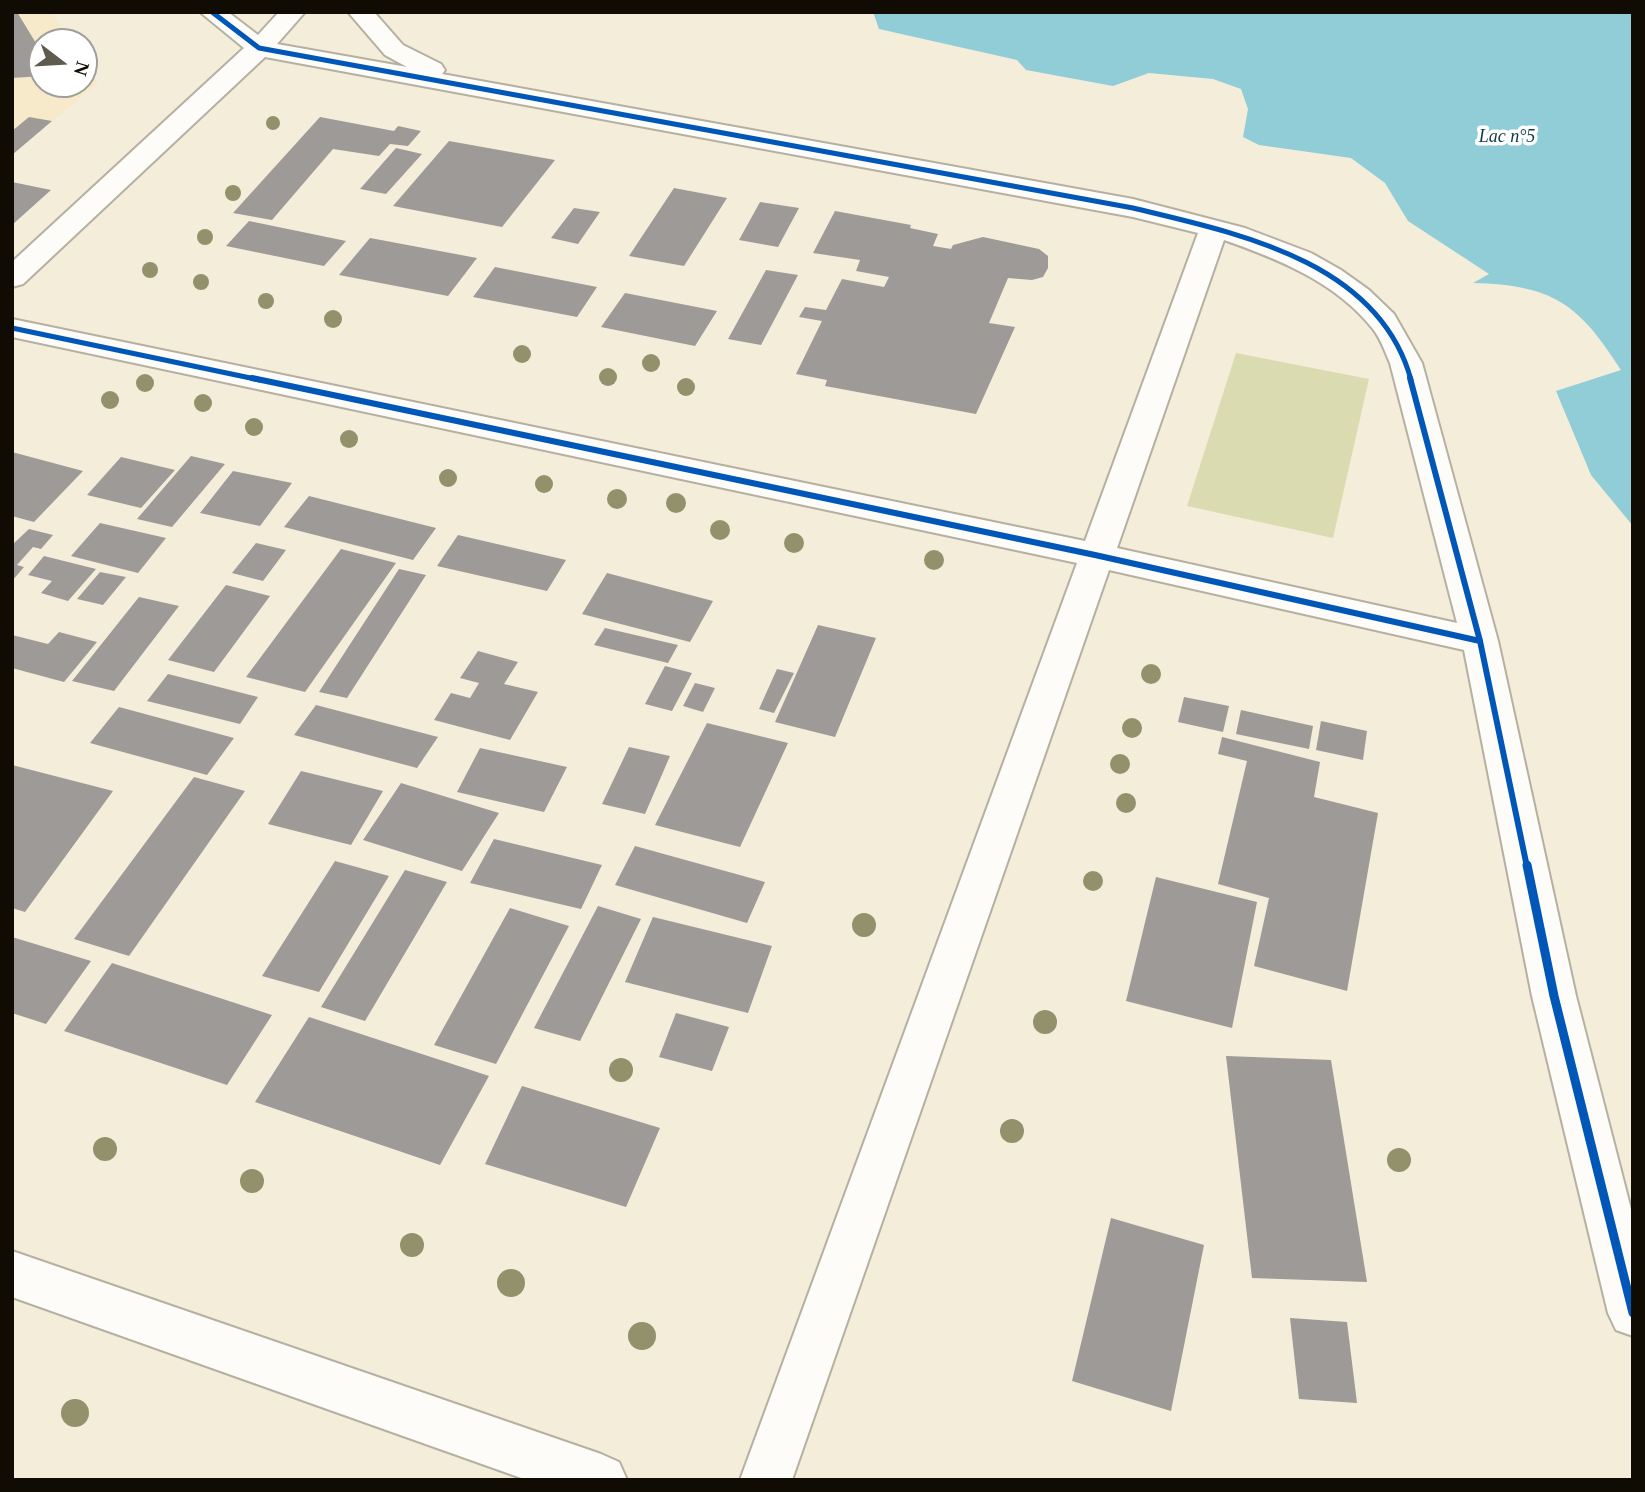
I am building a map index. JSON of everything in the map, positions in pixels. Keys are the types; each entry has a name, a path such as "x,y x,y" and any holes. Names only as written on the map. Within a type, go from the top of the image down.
{"street":[{"path":"212,12 259,48 1133,208 1214,228 1308,263 1349,287 1385,323 1406,363 1480,641 1554,996 1633,1313"},
{"path":"12,278 259,48 293,12"},
{"path":"360,12 394,50 456,83"},
{"path":"766,1480 1214,228"},
{"path":"12,328 1095,555 1480,641"},
{"path":"12,1274 601,1480"}],"shaded area":[{"path":"12,12 52,12 62,28 28,28 28,98 80,98 12,155"}],"green space":[{"path":"1236,353 1369,379 1333,538 1187,506"}],"water":[{"name":"Lac n°5","path":"873,12 1633,12 1633,526 1591,475 1556,391 1621,370 1606,347 1577,314 1561,302 1524,288 1473,283 1489,274 1408,221 1385,183 1351,158 1259,145 1243,137 1248,109 1241,89 1213,79 1149,73 1113,86 1026,70 1017,60 879,29"}],"building":[{"path":"12,12 17,12 28,30 28,77 12,78"},
{"path":"29,117 52,121 12,155 12,131"},
{"path":"320,117 394,131 398,126 421,131 408,146 390,144 379,156 333,149 272,220 233,213"},
{"path":"449,141 555,160 502,227 393,206"},
{"path":"396,148 422,154 386,194 360,189"},
{"path":"12,182 51,190 12,225"},
{"path":"674,188 727,198 684,266 629,256"},
{"path":"760,202 799,208 778,247 739,240"},
{"path":"574,208 600,212 578,244 551,238"},
{"path":"835,211 911,225 910,228 938,234 933,246 951,249 953,245 983,237 1039,249 1048,256 1048,268 1043,277 1032,280 1008,278 989,323 1015,327 976,414 825,386 827,380 796,374 822,321 799,317 805,307 826,310 842,279 884,287 889,277 856,271 860,260 813,253"},
{"path":"249,221 346,241 324,266 226,246"},
{"path":"370,238 477,258 448,296 339,275"},
{"path":"495,267 597,287 577,317 473,297"},
{"path":"766,270 798,275 761,345 728,339"},
{"path":"625,293 717,311 695,346 601,327"},
{"path":"12,452 83,471 34,522 12,516"},
{"path":"191,456 225,464 172,527 137,519"},
{"path":"121,457 175,470 141,508 87,495"},
{"path":"233,471 292,483 260,526 200,513"},
{"path":"309,496 436,528 413,560 284,527"},
{"path":"100,523 166,538 138,573 71,556"},
{"path":"29,529 53,535 41,549 33,547 17,565 24,567 12,581 12,545"},
{"path":"458,535 566,560 547,591 437,566"},
{"path":"256,543 286,550 263,581 232,573"},
{"path":"341,549 396,563 305,692 246,677"},
{"path":"44,556 96,569 68,601 41,593 52,581 28,575"},
{"path":"399,569 426,575 347,698 319,692"},
{"path":"100,572 126,577 103,605 77,599"},
{"path":"607,573 713,601 690,642 582,614"},
{"path":"226,585 270,596 214,672 168,660"},
{"path":"139,597 179,606 114,691 72,681"},
{"path":"818,625 876,638 835,737 775,722"},
{"path":"605,628 678,645 668,663 594,645"},
{"path":"59,632 97,642 64,682 12,668 12,635 48,644"},
{"path":"478,651 518,662 504,684 538,692 510,740 434,720 451,693 470,698 479,683 460,678"},
{"path":"665,666 692,673 672,711 645,704"},
{"path":"777,669 794,673 774,713 759,709"},
{"path":"168,674 258,697 240,724 147,701"},
{"path":"695,683 715,688 703,712 683,706"},
{"path":"1184,697 1229,706 1223,732 1178,722"},
{"path":"316,705 438,737 417,768 294,735"},
{"path":"119,707 234,738 207,775 90,743"},
{"path":"1241,710 1313,726 1309,749 1236,734"},
{"path":"1321,721 1367,731 1363,760 1316,750"},
{"path":"707,723 788,743 740,847 655,825"},
{"path":"1222,737 1320,762 1314,797 1378,813 1347,991 1254,966 1269,898 1218,884 1247,761 1218,754"},
{"path":"629,747 670,756 645,814 602,804"},
{"path":"480,748 567,767 544,812 457,792"},
{"path":"12,765 113,791 25,912 12,908"},
{"path":"301,771 383,791 351,845 268,824"},
{"path":"194,777 245,791 129,956 74,939"},
{"path":"401,783 499,813 462,871 363,840"},
{"path":"494,839 602,865 581,909 470,883"},
{"path":"635,846 765,882 747,923 615,885"},
{"path":"335,861 389,876 319,992 262,976"},
{"path":"405,870 447,882 365,1021 321,1007"},
{"path":"1156,877 1257,902 1232,1028 1126,1001"},
{"path":"598,906 641,919 580,1041 534,1028"},
{"path":"510,908 569,926 496,1064 434,1045"},
{"path":"653,917 772,946 748,1013 625,982"},
{"path":"12,937 91,961 46,1024 12,1013"},
{"path":"112,963 272,1015 227,1085 64,1031"},
{"path":"676,1013 729,1027 712,1071 659,1057"},
{"path":"309,1017 489,1076 440,1165 255,1102"},
{"path":"1226,1056 1331,1060 1367,1282 1252,1278"},
{"path":"522,1086 660,1128 626,1207 485,1164"},
{"path":"1111,1218 1204,1245 1171,1411 1072,1381"},
{"path":"1290,1318 1347,1322 1357,1403 1299,1399"}],"cycle path":[{"path":"212,12 259,48 1167,216 1235,234 1268,246 1331,276 1358,297 1387,325 1406,363 1480,641 1554,996 1633,1313"},
{"path":"12,328 1095,555 1480,641"}]}
